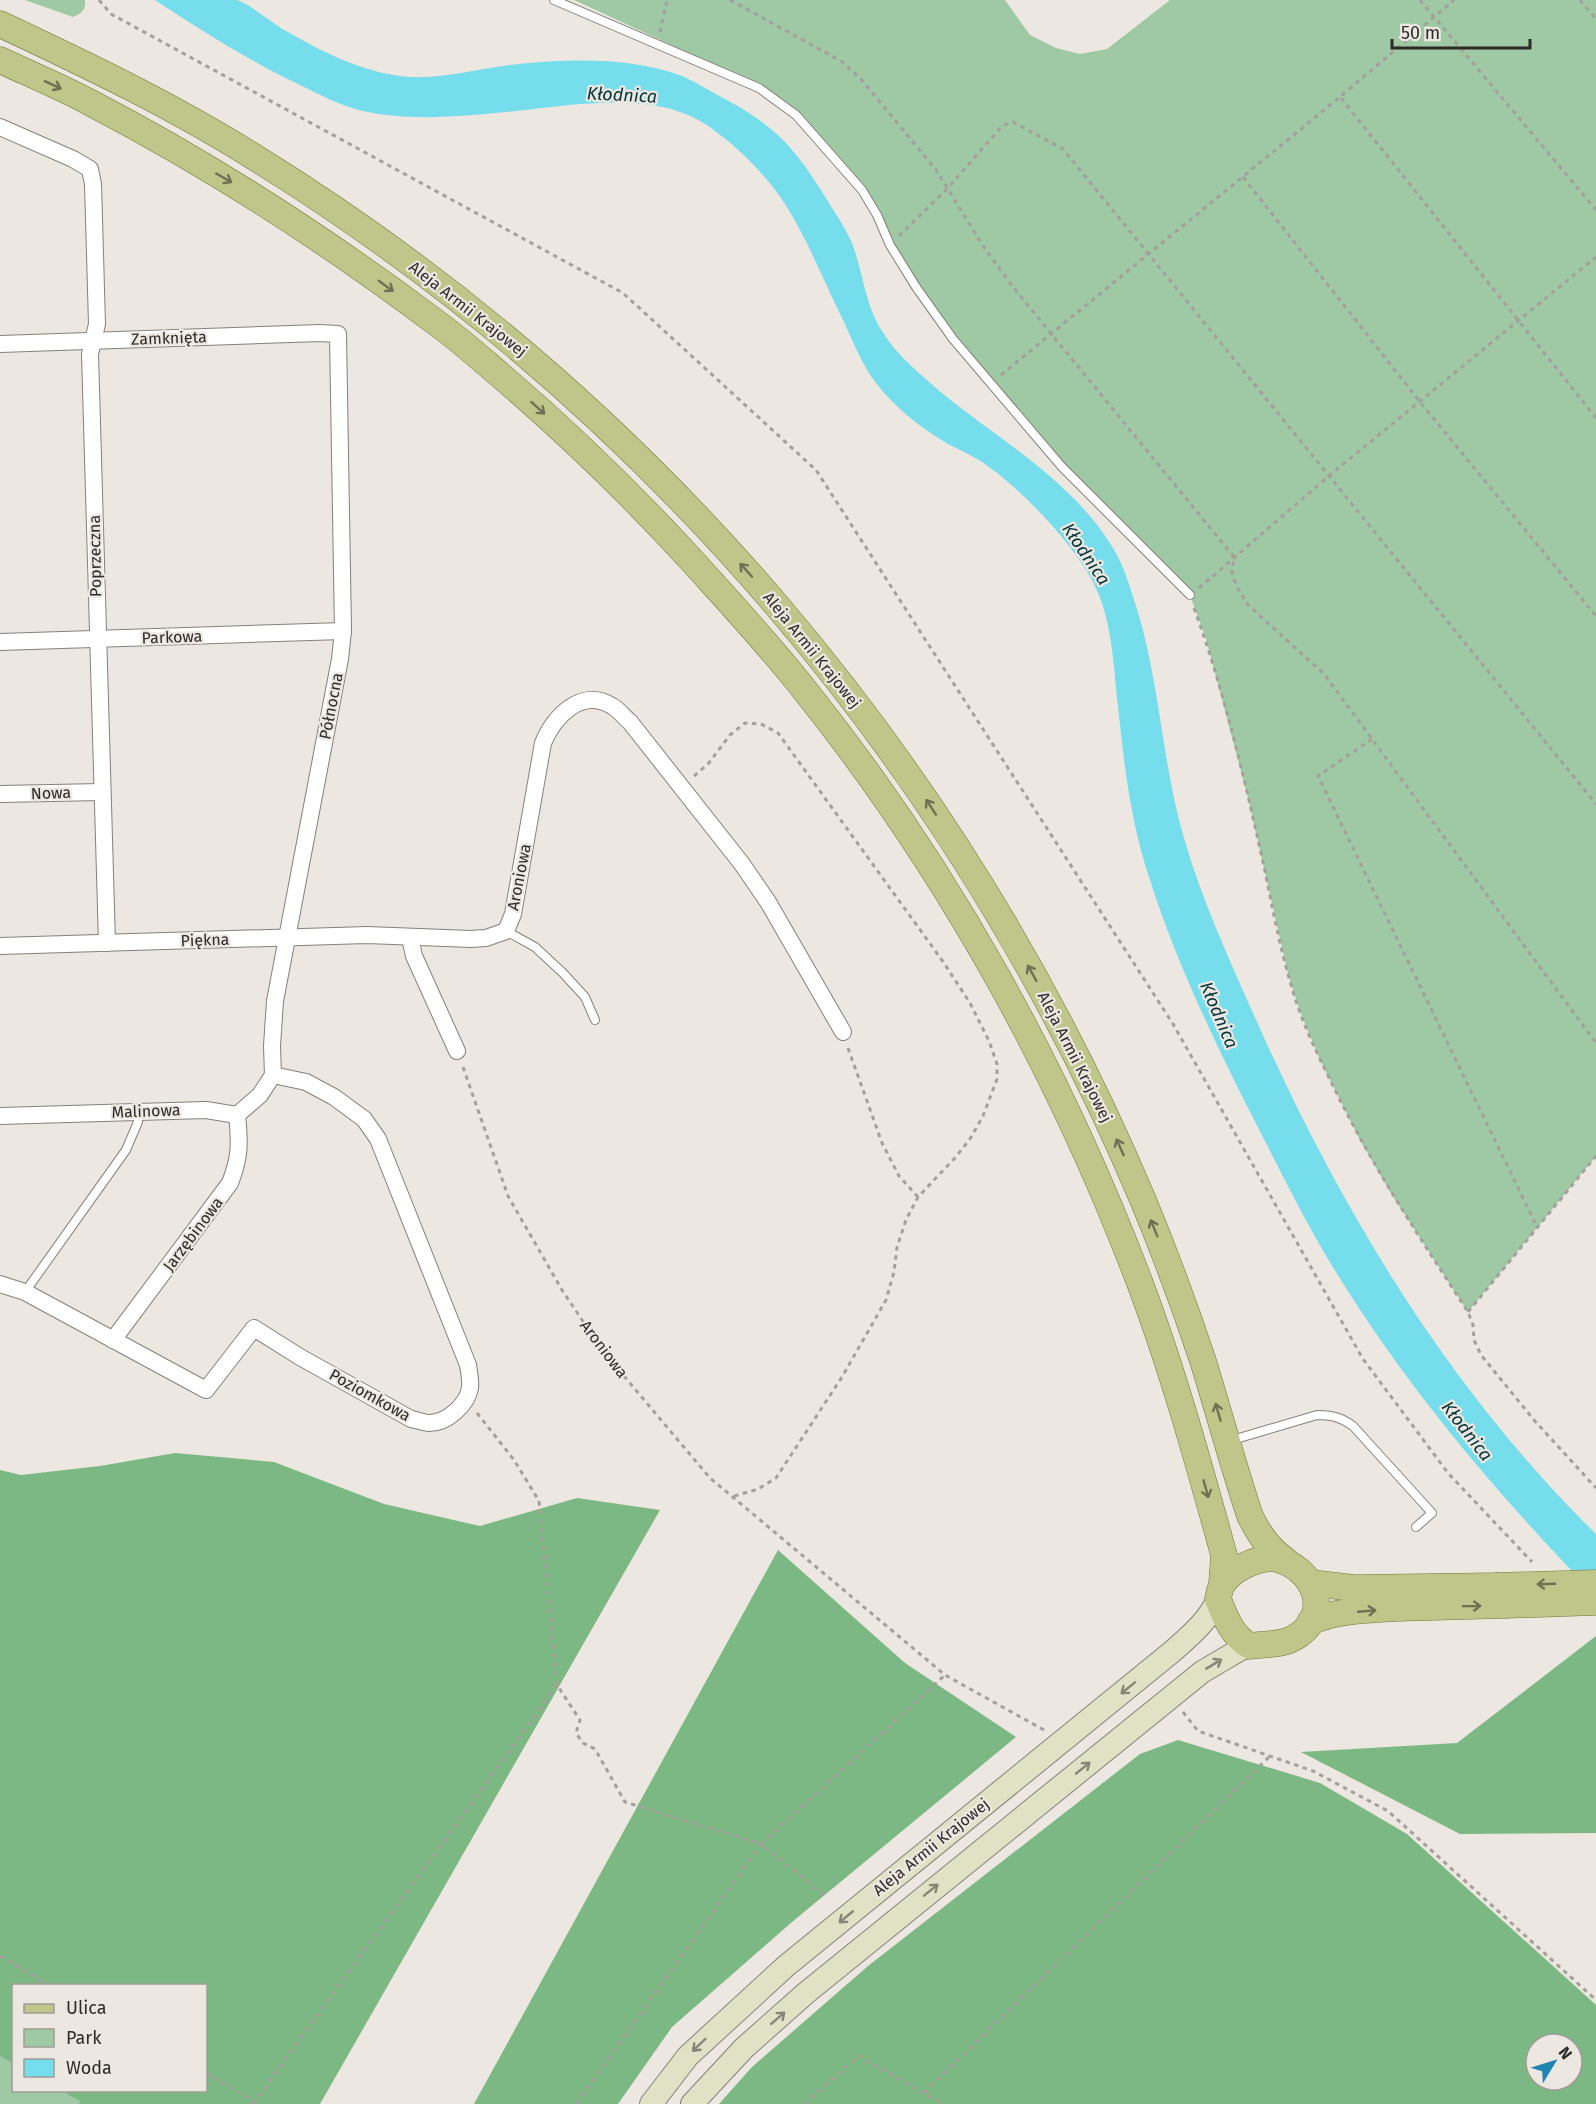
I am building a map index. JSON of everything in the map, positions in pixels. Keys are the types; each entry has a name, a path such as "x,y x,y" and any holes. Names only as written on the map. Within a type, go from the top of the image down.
{"main road":[{"name":"Aleja Armii Krajowej","path":"0,24 102,72 250,154 380,240 461,300 543,369 681,499 779,606 912,778 990,897 1074,1051 1139,1190 1172,1273 1203,1363 1250,1516 1268,1547 1285,1560"},
{"name":"Aleja Armii Krajowej","path":"0,60 90,102 231,182 359,267 442,327 528,399 656,521 754,629 809,694 922,852 1010,999 1080,1141 1112,1213 1158,1333 1224,1555 1220,1592 1208,1617 1196,1631 1063,1741 786,1966 688,2056 651,2104"},
{"path":"1266,1558 1285,1560 1303,1571 1311,1583 1316,1597 1310,1622 1305,1630 1290,1640 1250,1646 1238,1638 1230,1628 1220,1592 1239,1569 1252,1562 1266,1558"},
{"path":"1311,1583 1354,1588 1596,1602"},
{"path":"1310,1622 1330,1615 1440,1606 1596,1583"},
{"name":"Aleja Armii Krajowej","path":"692,2104 744,2048 886,1927 1202,1671 1250,1646"}],"street":[{"name":"Poprzeczna","path":"0,127 73,159 90,169 93,184 97,324 90,354 107,943"},
{"name":"Zamknięta","path":"0,344 338,334"},
{"name":"Północna","path":"273,1075 275,1001 340,659 343,631 338,334"},
{"name":"Parkowa","path":"0,642 343,631"},
{"name":"Aroniowa","path":"410,937 439,936 471,939 486,938 506,931 513,914 543,744 549,728 559,715 575,705 587,701 599,701 612,706 630,722 742,864 768,902 843,1032"},
{"name":"Nowa","path":"0,795 102,792"},
{"name":"Piękna","path":"0,946 288,936 410,937"},
{"path":"410,937 414,956 457,1051"},
{"path":"237,1115 260,1095 273,1075 306,1082 334,1097 364,1119 378,1139 468,1365 470,1388 464,1401"},
{"name":"Malinowa","path":"0,1116 206,1110 237,1115"},
{"name":"Jarzębinowa","path":"113,1340 230,1184 237,1165 240,1144 237,1115"},
{"name":"Poziomkowa","path":"0,1284 25,1292 206,1390 254,1328 300,1357 411,1419 428,1424 438,1422 456,1412 464,1401"}],"lane":[{"path":"554,0 759,88 796,115 862,190 877,215 890,245 916,288 953,339 1062,467 1190,595"},
{"path":"506,931 535,947 563,973 585,997 595,1020"},
{"path":"25,1292 126,1149 138,1122 138,1112"},
{"path":"1226,1442 1317,1415 1330,1415 1346,1420 1432,1513 1416,1527"}],"path":[{"path":"99,0 111,14 623,292 816,470 1173,1024 1363,1359 1448,1473 1539,1569"},
{"path":"657,45 667,0"},
{"path":"730,0 840,61 861,79 936,170 983,246 1051,334 1234,557 1232,574 1248,605 1324,674 1596,1043"},
{"path":"1420,0 1596,210"},
{"path":"990,383 1340,97 1454,0"},
{"path":"1580,0 1596,19"},
{"path":"1340,97 1596,417"},
{"path":"890,245 947,189 1002,126 1013,122 1063,149 1596,804"},
{"path":"1243,177 1420,402 1596,616"},
{"path":"1596,257 1330,476 1190,595 1206,639 1248,798 1288,974 1299,1009 1320,1060 1360,1140 1392,1195 1468,1312 1480,1356 1596,1488"},
{"path":"682,786 708,764 730,735 746,723 761,724 778,734 944,963 970,1003 989,1041 997,1064 997,1079 983,1116 970,1139 918,1197 906,1220 897,1247 894,1272 886,1300 842,1377 776,1478 758,1489 731,1497"},
{"path":"1372,739 1318,776 1537,1227"},
{"path":"843,1032 882,1143 899,1176 918,1197"},
{"name":"Aroniowa","path":"457,1051 507,1196 562,1290 602,1350 710,1478 945,1675 1063,1741"},
{"path":"1468,1312 1596,1156"},
{"path":"464,1401 477,1413 514,1460 539,1501 557,1684 580,1720 576,1733 583,1743 595,1749 625,1802 761,1844 824,1895"},
{"path":"576,2104 761,1844 945,1675"},
{"path":"207,2074 256,2103 557,1684"},
{"path":"1198,1731 1313,1771 1388,1811 1596,2000"},
{"path":"924,2093 1269,1757"},
{"path":"0,1956 48,1984"},
{"path":"804,2104 859,2056 943,2104"}],"green space":[{"path":"25,0 85,0 85,6 83,11 73,17"},
{"path":"574,0 1005,0 1030,35 1056,48 1080,54 1107,49 1170,0 1596,0 1596,1156 1468,1312 1392,1195 1360,1140 1320,1060 1299,1009 1288,974 1248,798 1206,639 1190,595 1062,467 916,287 877,215 821,142 759,88"},
{"path":"175,1453 274,1462 384,1504 480,1526 577,1498 660,1510 320,2104 79,2104 80,2101 64,2092 207,2092 207,1984 12,1984 12,2062 0,2056 0,1470 21,1475 100,1466"},
{"path":"778,1550 905,1663 1016,1737 792,1922 672,2027 618,2104 474,2104"},
{"path":"1596,1636 1596,1833 1460,1834 1301,1752 1457,1743"},
{"path":"1178,1740 1320,1783 1407,1834 1596,2005 1596,2104 719,2104 752,2067 868,1966 1140,1754"},
{"path":"0,1990 12,1996 12,2092 172,2092 165,2104 0,2104"}],"water":[{"name":"Kłodnica","path":"155,0 237,0 325,52 366,68 408,77 437,76 552,61 619,62 640,65 687,78 758,119 785,142 818,185 847,233 856,254 876,321 892,345 910,365 953,402 1056,481 1099,528 1117,555 1145,637 1171,781 1184,838 1208,908 1257,1022 1325,1161 1402,1294 1492,1419 1542,1478 1596,1534 1596,1596 1523,1518 1454,1438 1390,1353 1320,1245 1234,1080 1182,967 1143,859 1126,772 1108,626 1092,580 1071,548 1026,498 979,460 948,444 918,424 891,401 876,383 858,353 801,232 785,204 761,173 732,144 711,128 690,116 666,108 642,104 591,103 440,117 401,116 355,109 322,96 261,65"}]}
